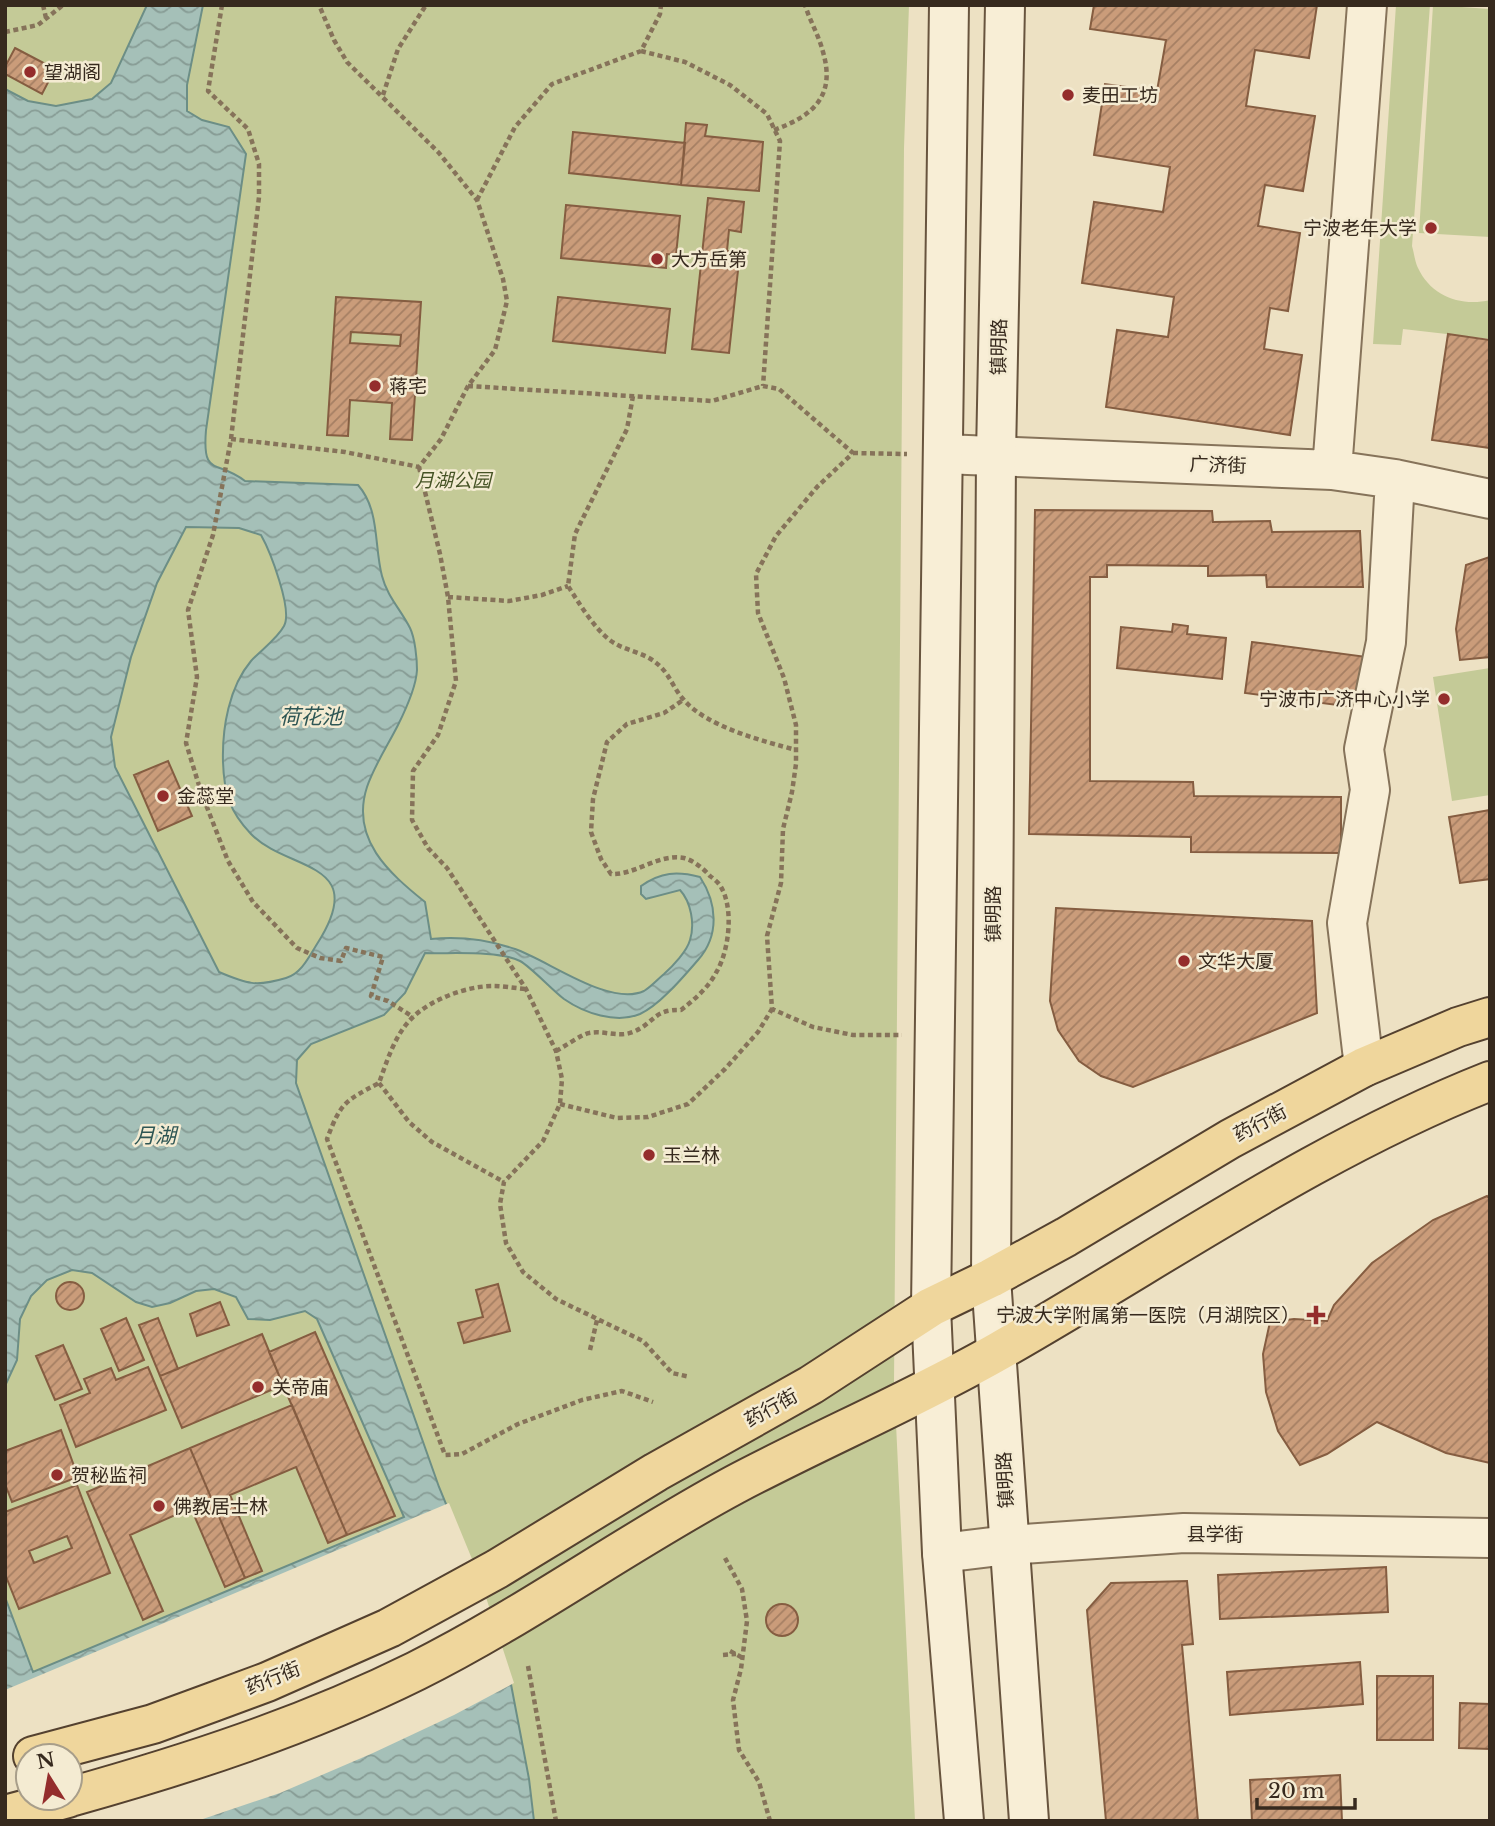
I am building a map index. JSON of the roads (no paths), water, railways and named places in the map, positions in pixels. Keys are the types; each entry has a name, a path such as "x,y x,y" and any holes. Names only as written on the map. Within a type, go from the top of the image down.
{"main road":[{"path":"949,5 925,454 931,1307 942,1553 964,1821"},
{"name":"镇明路","path":"1005,5 996,455 991,1278 1029,1821"},
{"path":"1332,470 1367,5"},
{"name":"广济街","path":"925,454 1332,470 1395,479 1490,499"},
{"path":"1364,1067 1347,923 1370,790 1364,749 1386,642 1395,479"},
{"name":"药行街","path":"84,1743 153,1724 267,1682 389,1628 485,1576 619,1495 811,1385 931,1307 1066,1237 1230,1139 1364,1067 1458,1027 1490,1017"},
{"path":"84,1793 254,1741 403,1676 513,1618 732,1486 998,1352 1238,1207 1378,1131 1490,1081"},
{"name":"县学街","path":"942,1553 1008,1545 1184,1533 1490,1538"}],"water":[{"name":"月湖","path":"147,5 203,5 187,85 187,111 202,120 229,127 246,154 206,430 206,455 214,465 245,481 358,485 365,495 373,517 382,576 387,590 412,632 417,670 407,705 367,787 363,806 364,823 368,839 386,867 425,902 431,939 473,939 515,949 597,988 630,994 644,991 668,971 686,949 691,934 689,907 680,890 646,899 641,894 641,886 669,874 700,877 713,908 713,930 705,950 671,990 640,1014 621,1018 600,1016 581,1009 564,999 525,964 511,958 487,954 425,953 405,993 384,1015 311,1044 297,1060 296,1083 439,1487 476,1577 510,1679 534,1821 5,1821 5,1597 33,1672 404,1517 317,1319 305,1311 270,1320 248,1319 236,1297 214,1289 196,1291 170,1303 152,1307 136,1302 92,1273 72,1270 47,1280 31,1296 20,1319 17,1360 5,1386 5,89 28,101 56,106 92,99 111,83","holes":["186,527 239,528 261,535 275,567 283,594 286,618 281,631 243,671 232,695 224,736 223,762 229,801 237,817 251,834 267,846 318,872 330,882 335,897 331,917 304,964 291,976 267,983 245,982 219,972 115,767 111,737 131,657 157,583"]}],"place":[{"name":"望湖阁","path":"30,72"},
{"name":"麦田工坊","path":"1068,95"},
{"name":"宁波老年大学","path":"1431,228"},
{"name":"大方岳第","path":"657,259"},
{"name":"蒋宅","path":"375,386"},
{"name":"宁波市广济中心小学","path":"1444,699"},
{"name":"金蕊堂","path":"163,796"},
{"name":"文华大厦","path":"1184,961"},
{"name":"玉兰林","path":"649,1155"},
{"name":"宁波大学附属第一医院（月湖院区）","path":"1316,1315"},
{"name":"关帝庙","path":"258,1387"},
{"name":"贺秘监祠","path":"57,1475"},
{"name":"佛教居士林","path":"159,1506"}],"park label":[{"name":"月湖公园","path":"453,480"}],"water label":[{"name":"荷花池","path":"311,717"}]}
